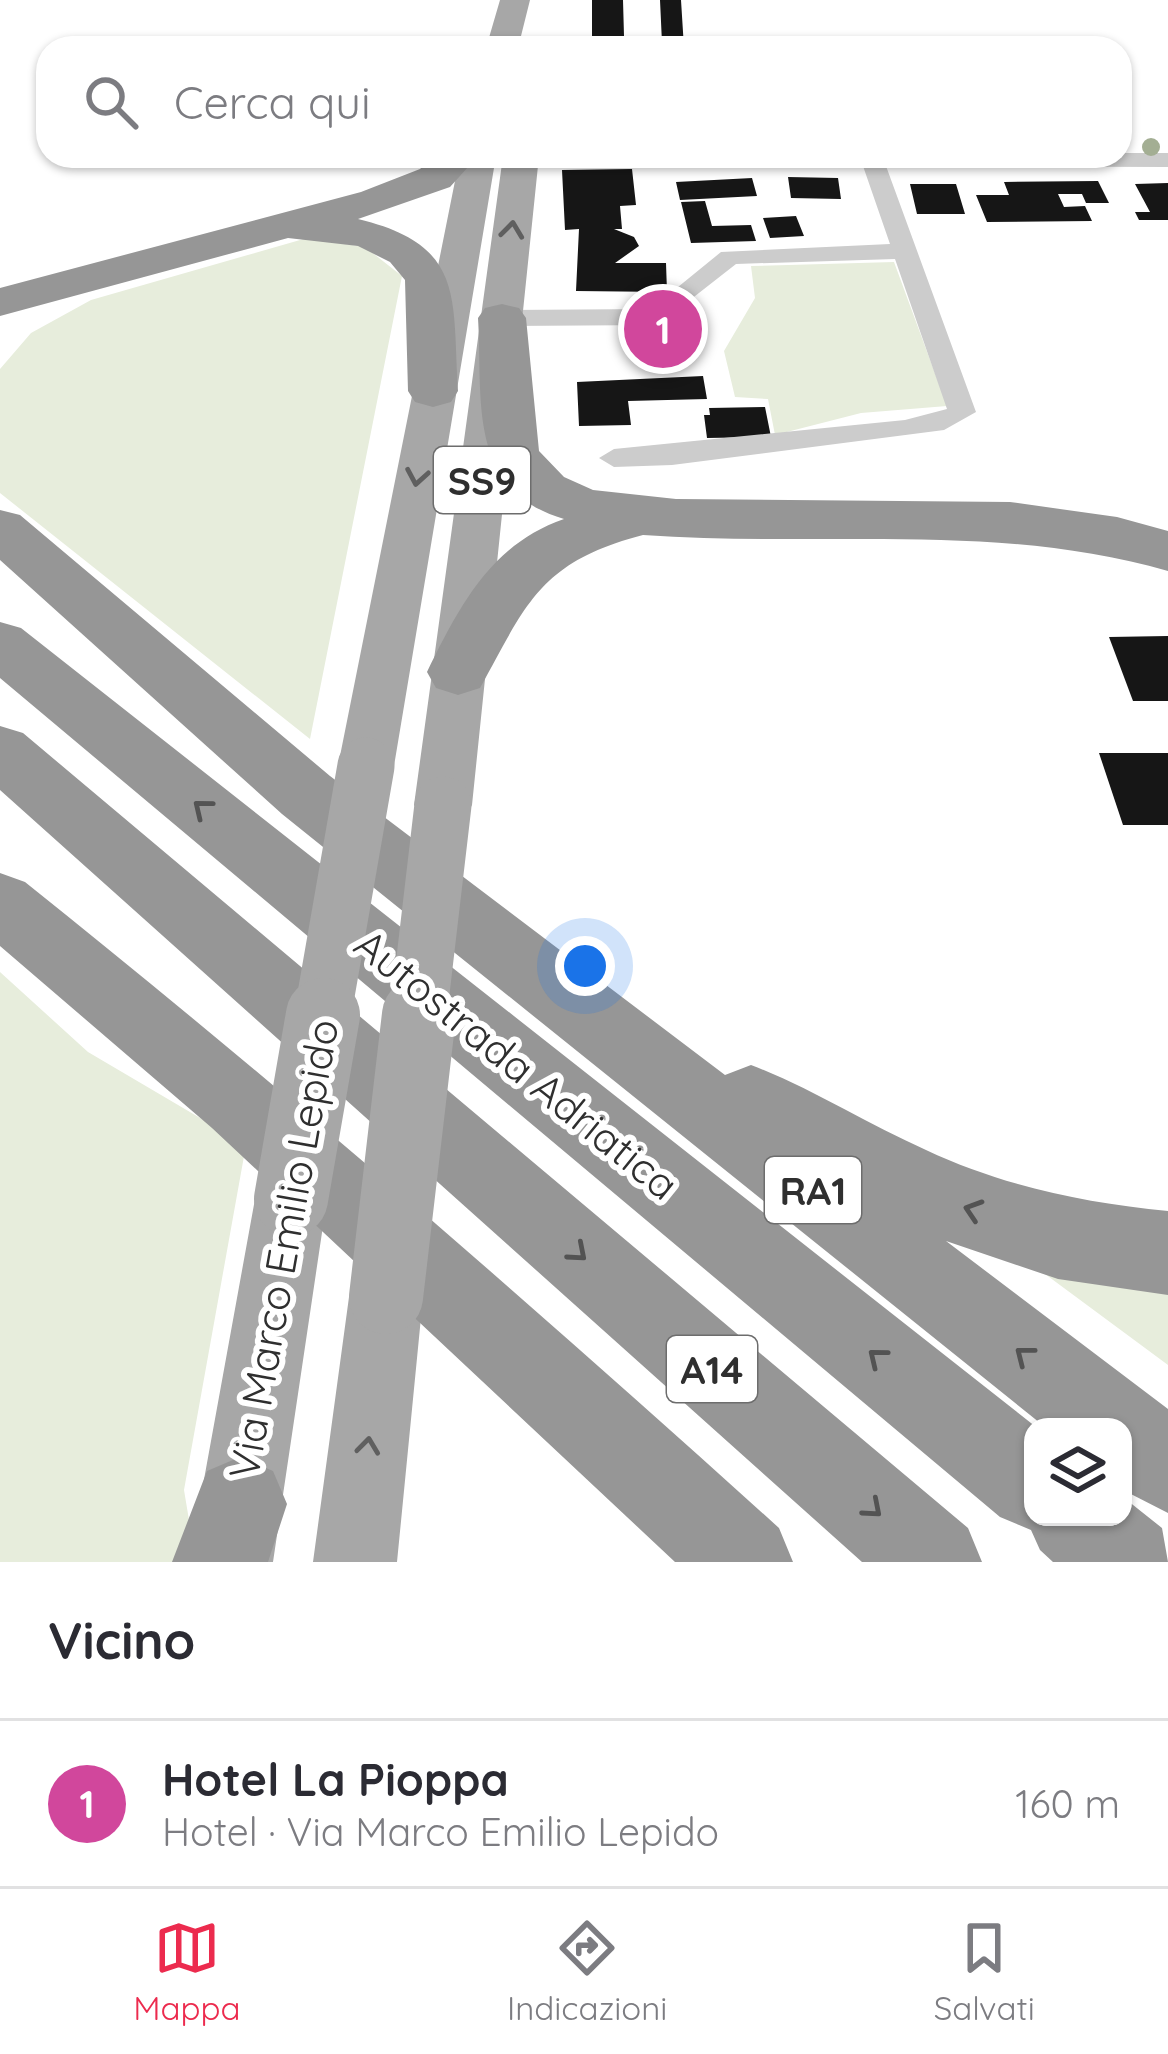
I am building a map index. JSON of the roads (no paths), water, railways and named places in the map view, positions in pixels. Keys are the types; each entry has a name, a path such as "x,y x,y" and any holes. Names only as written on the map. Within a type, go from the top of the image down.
{"highway":[{"path":"0,302 271,232 421,185 442,168"},
{"path":"271,232 356,233 391,242 412,255 428,280 433,391"},
{"path":"0,337 41,306 104,278"},
{"path":"502,318 508,431 520,468 544,490 570,502 644,516 1047,526 1168,551"},
{"path":"458,671 503,583 533,554 583,531 644,516"},
{"path":"0,529 284,777"},
{"name":"RA1","path":"0,563 284,777 1105,1418"},
{"name":"Autostrada Adriatica","path":"0,644 1024,1477"},
{"name":"A14","path":"0,752 934,1562"},
{"path":"0,852 135,978 240,1102"},
{"path":"0,903 240,1102 530,1360 745,1562"},
{"path":"508,952 755,1104 963,1209 1118,1251 1168,1252"},
{"path":"530,1360 723,1562"},
{"name":"RA1","path":"1132,1439 1168,1467"},
{"path":"1084,1526 1129,1562"}],"main road":[{"path":"505,36 515,0"},
{"path":"538,36 544,0"},
{"name":"Via Marco Emilio Lepido","path":"230,1543 433,391 503,168"},
{"name":"SS9","path":"355,1562 502,318 506,168"}],"street":[{"path":"1132,160 1168,160"},
{"path":"614,458 676,459 849,432 922,427 962,412 875,168"},
{"path":"502,318 658,317 730,257 904,250"}],"place":[{"name":"Hotel La Pioppa","path":"663,329"}]}
